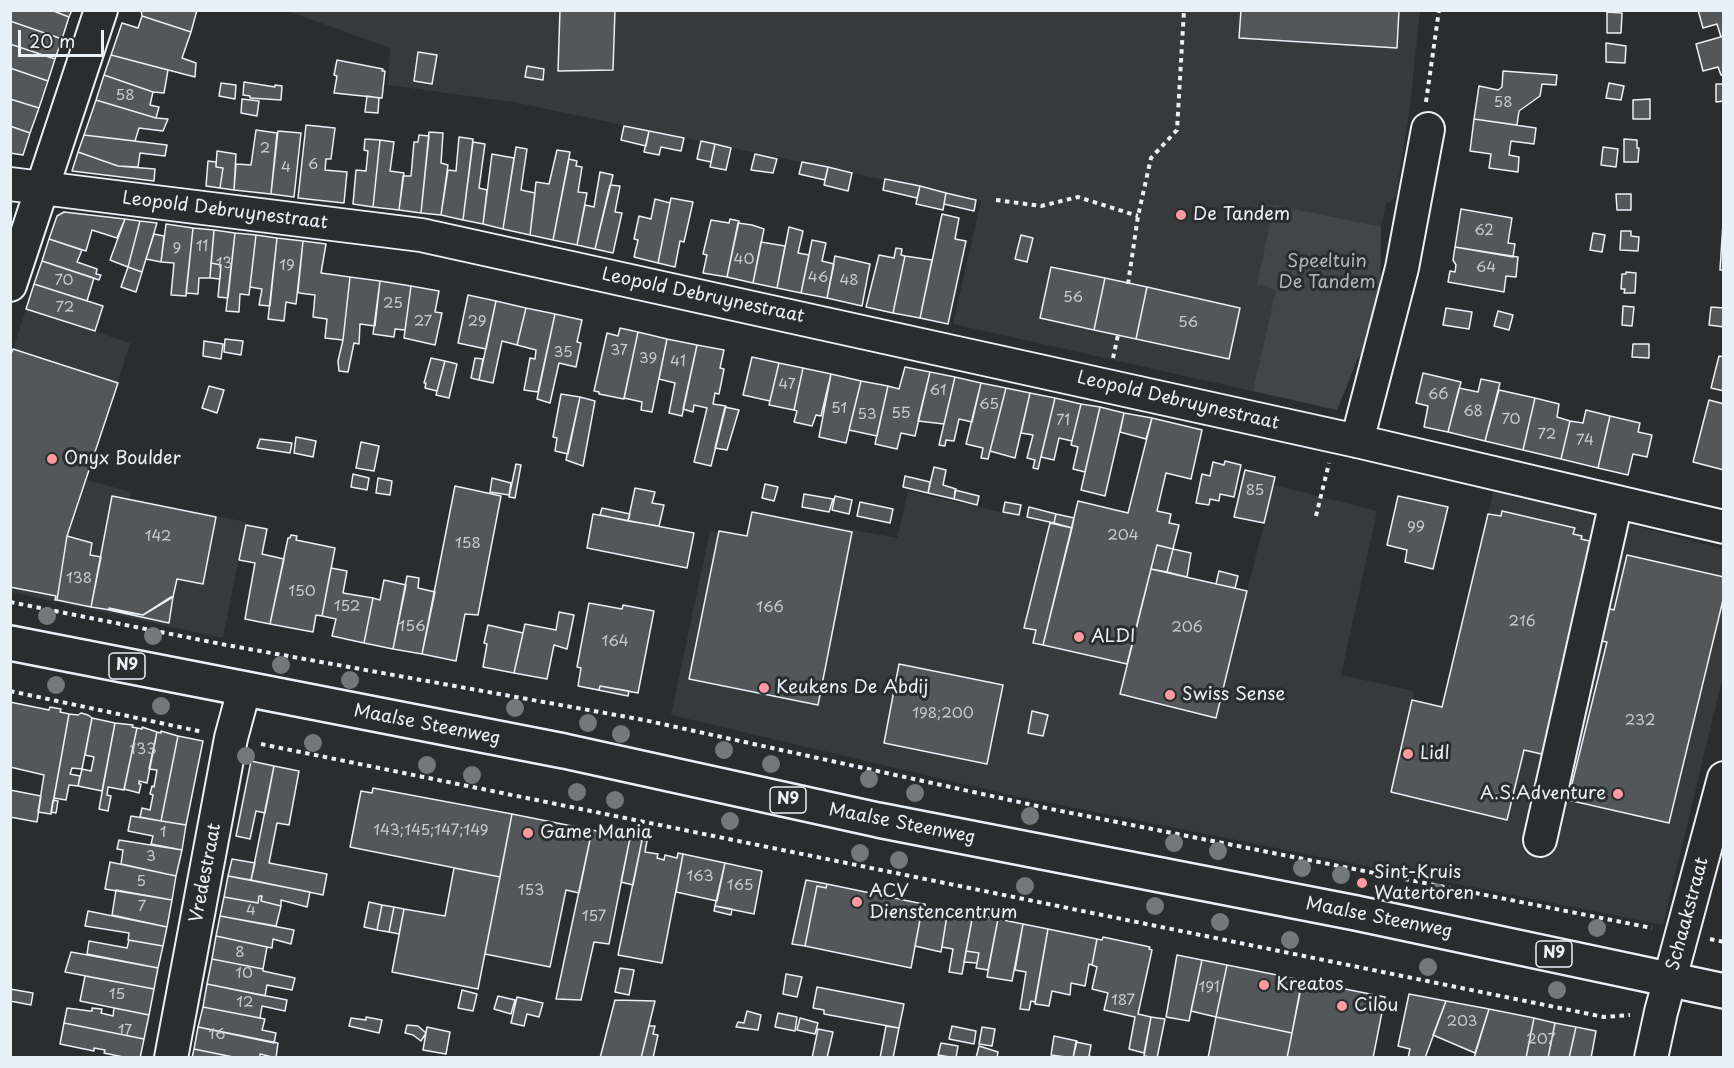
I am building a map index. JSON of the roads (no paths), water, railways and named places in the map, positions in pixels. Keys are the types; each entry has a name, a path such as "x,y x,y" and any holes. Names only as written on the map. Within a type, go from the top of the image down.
{"main road":[{"name":"Maalse Steenweg","path":"10,643 564,751 879,820 1356,913 1724,991"}],"street":[{"path":"10,285 101,10"},
{"path":"1346,439 1402,268 1428,129"},
{"name":"Leopold Debruynestraat","path":"10,184 421,235 1346,439 1724,528"},
{"path":"1540,840 1616,502"},
{"name":"Vredestraat","path":"171,1058 231,738 244,690"},
{"name":"Schaakstraat","path":"1651,1058 1661,1012 1721,798"}],"place":[{"name":"De Tandem","path":"1181,215"},
{"name":"Onyx Boulder","path":"52,459"},
{"name":"ALDI","path":"1079,637"},
{"name":"Keukens De Abdij","path":"764,688"},
{"name":"Swiss Sense","path":"1170,695"},
{"name":"Lidl","path":"1408,754"},
{"name":"A.S.Adventure","path":"1618,794"},
{"name":"Game Mania","path":"528,833"},
{"name":"Sint-Kruis Watertoren","path":"1362,883"},
{"name":"ACV Dienstencentrum","path":"857,902"},
{"name":"Kreatos","path":"1264,985"},
{"name":"Cilou","path":"1342,1006"}],"park label":[{"name":"Speeltuin De Tandem","path":"1327,272"}]}
